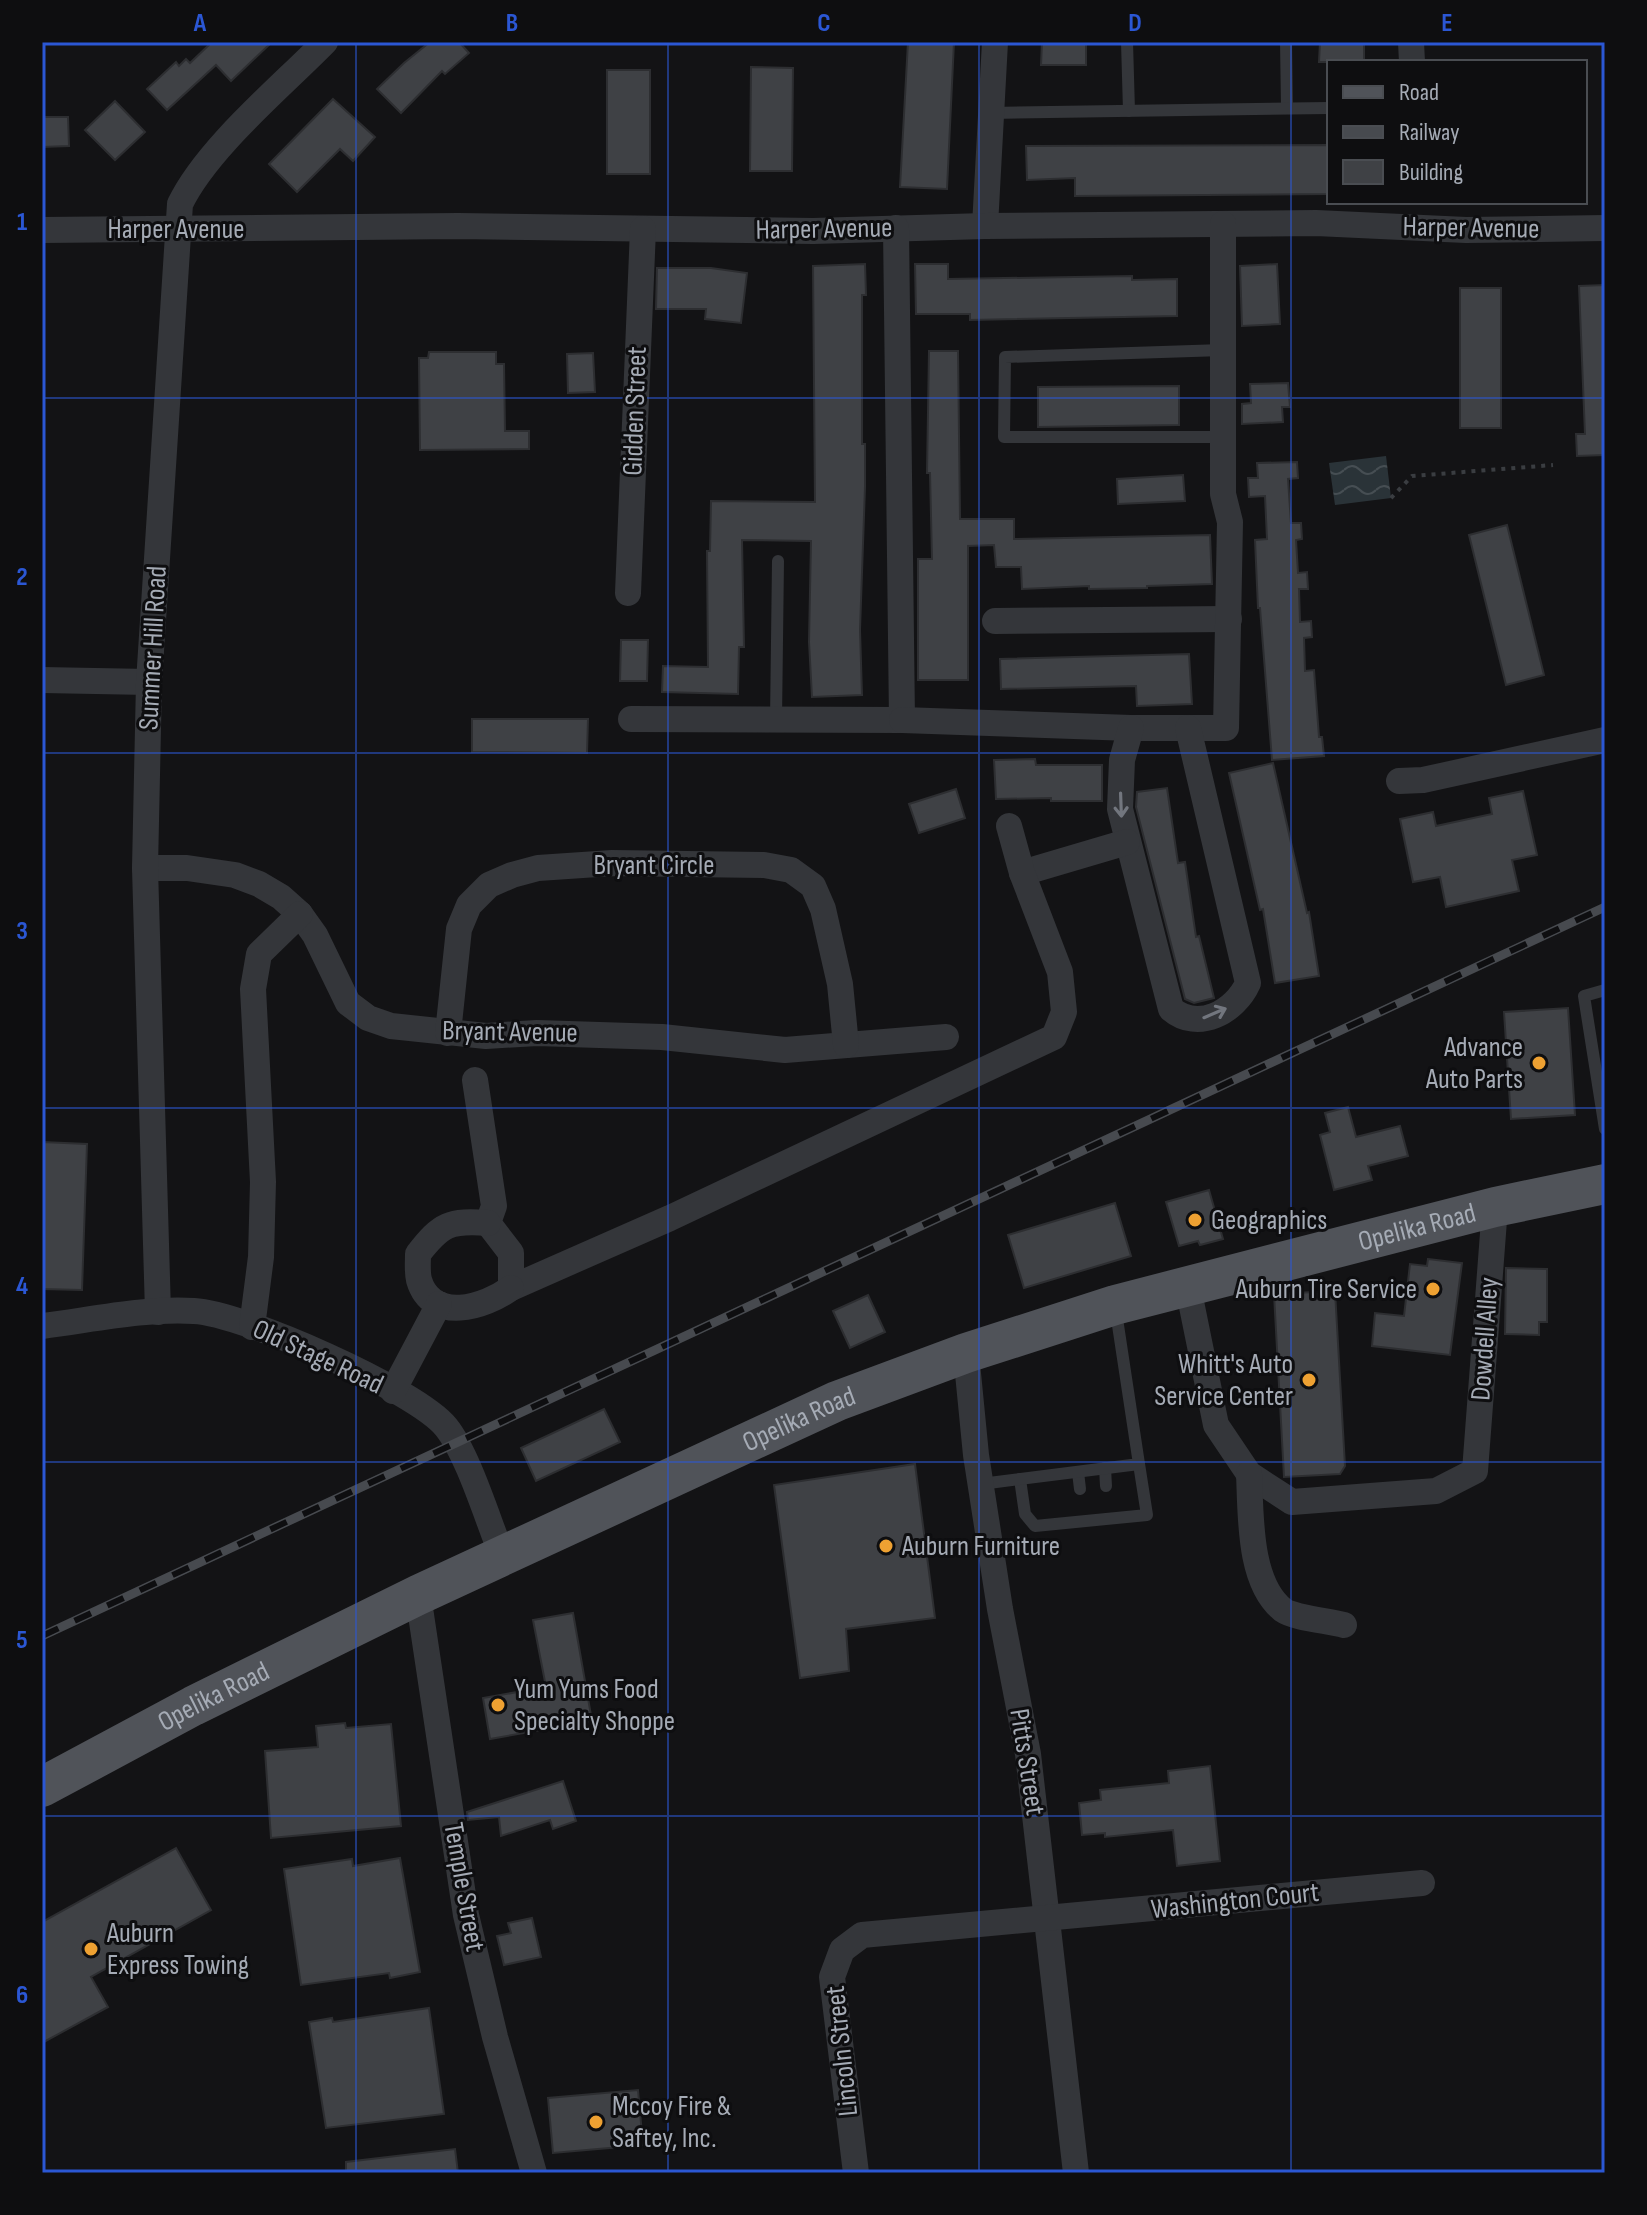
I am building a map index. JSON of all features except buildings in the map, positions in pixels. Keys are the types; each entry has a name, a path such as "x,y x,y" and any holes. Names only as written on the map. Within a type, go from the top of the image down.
{"main road":[{"name":"Opelika Road","path":"42,1787 193,1706 418,1595 837,1401 966,1353 1115,1305 1495,1207 1605,1184"}],"street":[{"name":"Summer Hill Road","path":"158,1312 145,868 149,682 180,204 191,181 325,42"},
{"path":"985,226 995,42"},
{"name":"Harper Avenue","path":"42,230 458,226 813,231 1316,223 1413,215 1466,230 1605,228"},
{"path":"631,719 902,720 1226,728 1230,522 1223,494 1223,224"},
{"path":"896,228 902,720"},
{"name":"Gidden Street","path":"628,593 643,229"},
{"path":"995,621 1229,619"},
{"path":"42,680 149,682"},
{"path":"1131,728 1122,760 1120,809 1127,842 1171,1009 1183,1019 1198,1020 1235,1004 1248,983 1188,728"},
{"path":"1399,781 1423,780 1605,740"},
{"path":"511,1288 511,1253 488,1223 451,1224 434,1232 418,1254 419,1280 439,1304 467,1309 494,1300 511,1288 670,1218 1054,1037 1064,1012 1060,972 1022,873 1009,826"},
{"path":"1022,873 1127,842"},
{"name":"Bryant Circle","path":"448,1033 459,929 469,905 489,885 538,868 612,863 764,865 791,870 813,886 823,909 840,984 846,1045"},
{"name":"Bryant Avenue","path":"145,868 187,868 235,875 281,897 300,914 315,935 348,1003 368,1018 391,1026 486,1036 537,1033 662,1037 785,1050 946,1037"},
{"path":"252,1327 261,1257 263,1182 253,989 259,954 300,914"},
{"path":"475,1080 494,1206 488,1223"},
{"name":"Dowdell Alley","path":"1249,1474 1292,1502 1436,1491 1475,1471 1495,1207"},
{"path":"1188,1287 1216,1425 1249,1474 1252,1537 1263,1585 1285,1611 1344,1625"},
{"path":"393,1391 439,1304"},
{"name":"Old Stage Road","path":"42,1326 158,1312 194,1311 226,1316 342,1363 429,1411 446,1427 458,1447 502,1555"},
{"name":"Pitts Street","path":"966,1353 1000,1609 1028,1754 1076,2173"},
{"name":"Temple Street","path":"418,1595 466,1915 495,2037 534,2173"},
{"name":"Washington Court","path":"1047,1919 1422,1883"},
{"name":"Lincoln Street","path":"856,2173 832,1977 842,1950 862,1935 1047,1919"}],"lane":[{"path":"1127,42 1129,111"},
{"path":"1286,42 1287,108"},
{"path":"990,113 1327,108"},
{"path":"1223,350 1005,357 1004,437 1223,437"},
{"path":"776,720 778,561"},
{"path":"1604,1121 1584,996 1605,990"},
{"path":"1020,1479 1025,1514 1035,1526 1082,1516 1147,1515 1115,1305"},
{"path":"981,1484 1139,1464"},
{"path":"1105,1468 1106,1486"},
{"path":"1078,1472 1080,1489"},
{"path":"1054,1475 1056,1491"}],"path":[{"path":"1391,498 1412,476 1553,465"}],"water":[{"path":"1386,456 1391,498 1335,505 1329,463"}],"railway":[{"path":"42,1636 1605,907"}],"place":[{"name":"Advance Auto Parts","path":"1539,1063"},
{"name":"Geographics","path":"1195,1220"},
{"name":"Auburn Tire Service","path":"1433,1289"},
{"name":"Whitt's Auto Service Center","path":"1309,1380"},
{"name":"Auburn Furniture","path":"886,1546"},
{"name":"Yum Yums Food Specialty Shoppe","path":"498,1705"},
{"name":"Auburn Express Towing","path":"91,1949"},
{"name":"Mccoy Fire & Saftey, Inc.","path":"596,2122"}]}
